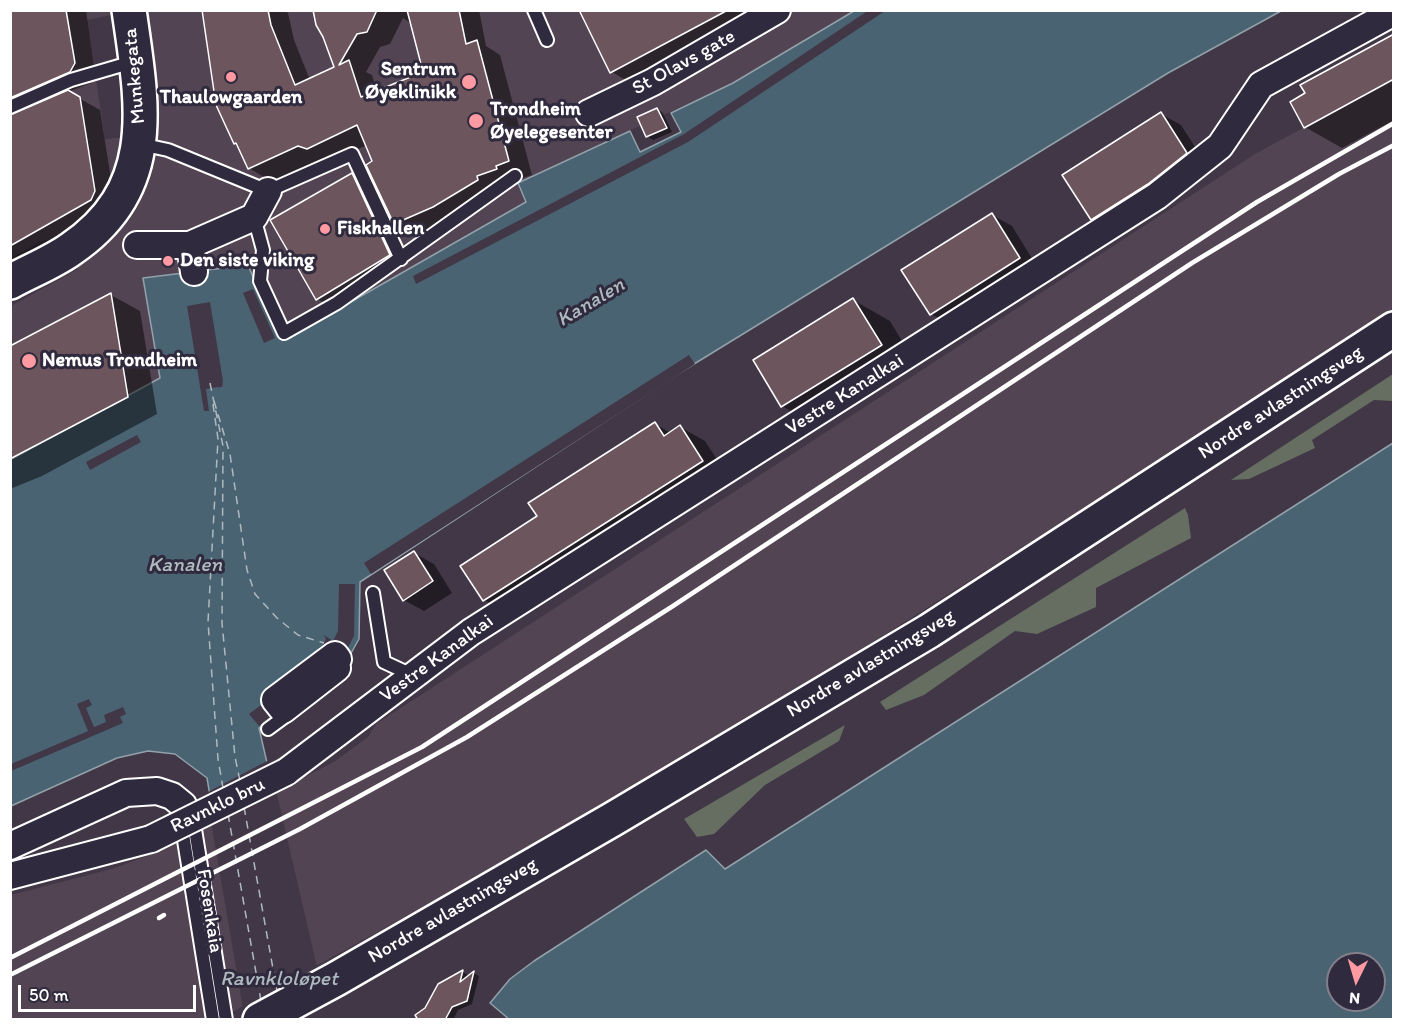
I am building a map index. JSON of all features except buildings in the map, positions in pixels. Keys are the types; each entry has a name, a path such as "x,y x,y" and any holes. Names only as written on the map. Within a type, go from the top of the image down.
{"main road":[{"name":"Munkegata","path":"10,282 71,249 90,234 121,198 132,175 139,144 141,111 129,10"},
{"name":"Nordre avlastningsveg","path":"260,1020 336,979 613,819 929,631 1394,329"}],"street":[{"name":"St Olavs gate","path":"589,113 653,82 777,10"},
{"name":"Vestre Kanalkai","path":"286,772 471,632 1157,196 1220,146 1261,85 1394,12"},
{"path":"137,245 190,245 254,217 268,191"},
{"path":"190,245 194,272"},
{"name":"Ravnklo bru","path":"10,876 151,839 286,772"},
{"path":"10,846 126,793 157,792 172,796 183,805"}],"lane":[{"path":"534,10 547,40"},
{"path":"10,107 71,80 136,61"},
{"path":"139,144 168,150 268,191 352,154 401,259"},
{"path":"254,217 263,250 260,281 284,333 337,303 515,176"},
{"path":"373,593 384,662 412,675"},
{"path":"268,729 337,665"},
{"name":"Fosenkaia","path":"183,805 182,828 213,1020"},
{"name":"Fosenkaia","path":"183,805 194,817 226,1020"}],"shaded area":[{"path":"11,11 110,11 111,15 87,20 105,139 127,137 124,154 103,199 63,237 41,241 11,258"},
{"path":"146,11 854,11 733,83 518,182 526,202 286,339 279,338 266,311 194,272 143,278 160,378 11,460 11,306 78,269 74,262 145,181 152,159 154,147"},
{"path":"1393,79 1393,312 818,677 557,833 220,1019 11,1020 11,895 115,868 152,854 334,762 368,737 376,724 1255,154"}],"green space":[{"path":"1393,374 1393,401 1374,400 1312,440 1315,448 1249,479 1231,480"},
{"path":"1185,508 1191,538 1096,588 1096,607 1037,634 1015,631 924,695 886,710 880,702"},
{"path":"845,725 839,741 765,785 714,834 697,837 684,819"}],"water":[{"name":"Kanalen","path":"854,11 1281,11 1168,73 668,380 360,582 359,639 341,671 259,728 326,1019 248,1019 207,778 175,754 148,751 117,758 11,806 10,460 160,378 143,278 248,265 279,337 286,339 526,202 518,183 630,131 640,152 681,132 671,113 733,83"},
{"path":"1393,443 1393,1019 510,1020 490,1003 510,979 534,961 706,850 725,869"}],"pier":[{"path":"869,10 885,11 688,142 416,284 413,276 684,134"},
{"path":"253,289 275,338 264,343 243,293"},
{"path":"210,302 223,381 220,389 218,387 206,389 209,411 204,411 187,306"},
{"path":"689,355 695,364 371,574 364,563"},
{"path":"137,435 141,442 90,470 86,462"},
{"path":"339,584 355,584 354,636 337,668 259,726 249,714 284,688 323,650 318,648 322,647 326,639 324,635 333,641 338,631"},
{"path":"89,699 92,705 86,708 94,727 106,722 104,715 123,707 126,714 120,717 123,723 11,771 11,764 88,731 77,704"},
{"name":"Ravnkloløpet","path":"269,760 329,1020 245,1020 206,793"}],"ferry route":[{"path":"210,383 223,446 222,623 235,757 240,781"},
{"path":"214,401 230,454 247,570 255,594 277,618 298,635 324,643"},
{"path":"213,404 218,439 208,622 218,759 223,788"},
{"path":"244,807 277,991"},
{"path":"228,814 261,1001"}],"railway":[{"path":"10,958 422,747 1257,202 1394,123"},
{"path":"10,975 300,829 467,737 673,606 1192,263 1339,174 1394,145"},
{"path":"159,918 164,915"}],"place":[{"name":"Thaulowgaarden","path":"231,77"},
{"name":"Sentrum Øyeklinikk","path":"469,82"},
{"name":"Trondheim Øyelegesenter","path":"476,121"},
{"name":"Fiskhallen","path":"325,229"},
{"name":"Den siste viking","path":"168,261"},
{"name":"Nemus Trondheim","path":"29,361"}]}
